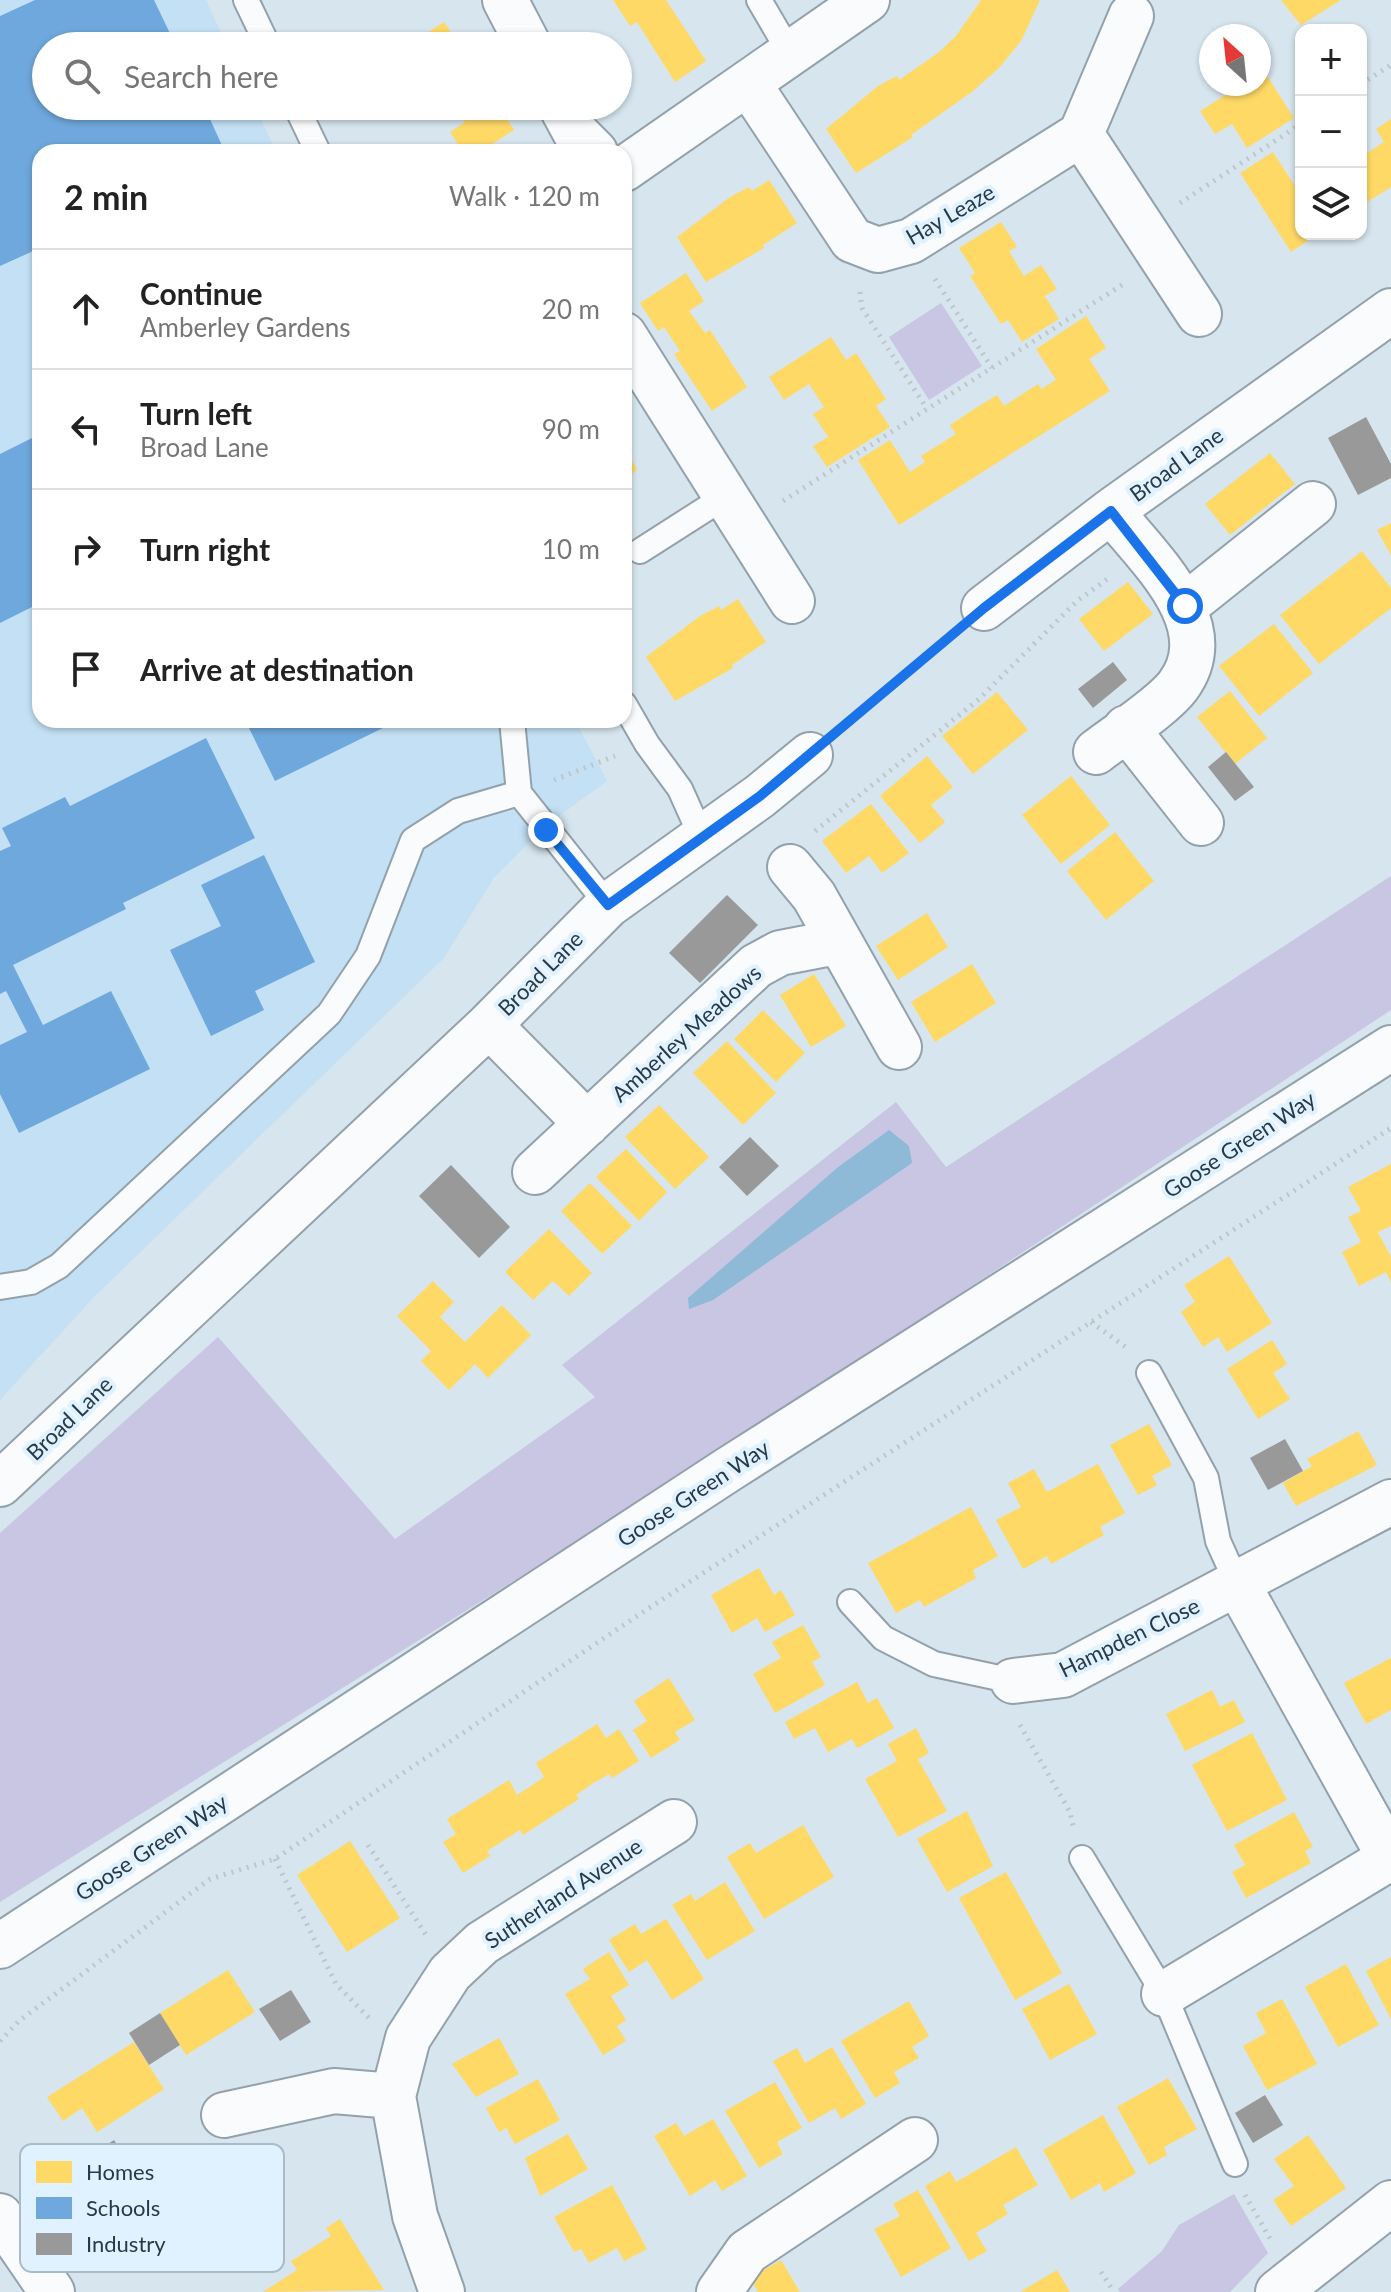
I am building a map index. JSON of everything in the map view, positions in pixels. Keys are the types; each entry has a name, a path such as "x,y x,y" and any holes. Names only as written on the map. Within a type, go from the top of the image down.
{"street":[{"path":"505,0 522,32"},
{"path":"632,163 867,0"},
{"path":"1131,16 1081,134 1199,314"},
{"path":"748,83 852,240"},
{"path":"569,120 587,144"},
{"name":"Hay Leaze","path":"852,240 878,250 911,241 1081,134"},
{"name":"Broad Lane","path":"984,608 1111,511 1391,311"},
{"path":"632,350 792,601"},
{"path":"1185,606 1313,504"},
{"path":"1111,511 1185,606 1194,636 1190,664 1177,687 1111,740 1201,823"},
{"name":"Broad Lane","path":"0,1484 489,1025 608,905 810,755"},
{"path":"798,852 814,896 837,942 899,1047"},
{"name":"Amberley Meadows","path":"535,1172 756,966 780,953 837,942"},
{"path":"489,1025 587,1124"},
{"name":"Goose Green Way","path":"0,1946 729,1469 1391,1048"},
{"name":"Hampden Close","path":"1013,1681 1063,1675 1391,1502"},
{"path":"1164,1994 1391,1859 1237,1583"},
{"name":"Sutherland Avenue","path":"442,2292 415,2216 393,2096 408,2038 450,1973 482,1943 674,1822"},
{"path":"224,2115 334,2091 393,2096"},
{"path":"719,2292 747,2252 915,2140"},
{"path":"1286,2285 1391,2203"},
{"path":"0,2216 20,2245"},
{"path":"38,2272 52,2292"}],"lane":[{"path":"246,0 261,32"},
{"path":"759,0 790,53"},
{"path":"303,120 314,144"},
{"path":"640,551 735,510"},
{"path":"632,718 680,789 702,838"},
{"path":"513,728 519,793 608,905"},
{"path":"1,1283 31,1282 59,1266 329,1014 368,956 413,840 458,811 519,793"},
{"path":"1149,1373 1206,1478 1218,1541 1237,1583"},
{"name":"Hampden Close","path":"850,1602 883,1638 934,1664 1013,1681"},
{"path":"1082,1858 1164,1994 1235,2164"}],"path":[{"path":"1367,80 1391,65"},
{"path":"735,510 927,409 992,368 1295,129"},
{"path":"852,240 862,308 927,409"},
{"path":"911,241 992,368"},
{"path":"798,852 978,700 1077,601 1143,553"},
{"path":"810,755 984,608"},
{"path":"519,793 647,744"},
{"path":"0,2041 19,2021 210,1879 275,1859 646,1610 1391,1128"},
{"path":"1013,1681 1011,1709 1070,1812 1082,1858"},
{"path":"368,1845 450,1973"},
{"path":"275,1859 336,1984 365,2016 408,2038"},
{"path":"1235,2164 1239,2186 1286,2285"},
{"path":"1101,2272 1114,2292"}],"shaded area":[{"path":"0,0 206,0 221,32 32,32 32,120 261,120 272,144 32,144 32,728 579,728 607,781 544,827 494,878 443,959 93,1298 0,1400"},
{"path":"941,303 982,366 929,400 889,337"},
{"path":"1391,876 1391,1010 715,1455 0,1902 0,1533 218,1337 395,1539 595,1397 562,1365 896,1102 946,1167"},
{"path":"889,1130 909,1146 912,1163 713,1300 689,1309 688,1298 837,1168"},
{"path":"1234,2194 1268,2253 1230,2292 1120,2292 1118,2289 1162,2251 1179,2225"}],"building: Homes":[{"path":"613,0 666,0 706,61 675,82 637,22 630,26"},
{"path":"981,0 1040,0 1021,41 999,68 973,91 911,135 913,137 856,173 826,129 878,86 897,76 899,80 938,53 956,36"},
{"path":"1281,0 1341,0 1303,24"},
{"path":"444,22 451,32 429,32"},
{"path":"1271,82 1294,118 1247,148 1232,124 1215,134 1200,111 1224,96 1271,96"},
{"path":"1391,119 1391,187 1367,202 1367,153 1384,142 1376,129"},
{"path":"464,120 508,120 514,130 492,144 458,144 450,132 465,122"},
{"path":"1273,152 1295,186 1295,240 1309,240 1291,252 1240,173"},
{"path":"769,180 797,223 763,245 764,248 706,282 677,237 730,197 749,187 752,191"},
{"path":"1001,222 1017,247 1009,251 1024,276 1041,265 1057,289 1045,296 1059,319 1022,342 1008,320 1001,324 970,276 975,273 959,248"},
{"path":"686,273 704,301 689,311 705,333 710,330 747,387 712,411 674,354 680,351 664,327 658,331 640,303"},
{"path":"1086,316 1106,348 1089,359 1110,391 899,525 858,460 890,440 910,472 925,462 921,456 956,434 950,425 974,409 997,395 1004,406 1038,384 1041,389 1056,380 1036,349"},
{"path":"831,337 846,360 856,353 886,399 876,406 890,427 827,467 813,446 828,437 813,414 824,407 809,384 784,400 769,377"},
{"path":"1270,453 1295,484 1230,535 1205,504"},
{"path":"1391,523 1391,555 1377,530"},
{"path":"1362,551 1391,588 1391,608 1319,664 1280,615"},
{"path":"1128,582 1153,614 1104,651 1079,619"},
{"path":"738,599 766,642 732,665 733,668 675,701 646,657 700,616 719,606 721,610"},
{"path":"1274,624 1313,673 1259,716 1219,666"},
{"path":"1230,691 1267,738 1235,764 1197,717"},
{"path":"997,692 1028,730 973,774 942,736"},
{"path":"927,756 953,787 931,805 945,822 920,843 880,796"},
{"path":"1071,776 1110,825 1061,864 1022,815"},
{"path":"871,804 909,853 882,873 869,856 846,873 822,841"},
{"path":"1115,832 1154,881 1106,920 1067,871"},
{"path":"927,913 948,947 898,980 876,946"},
{"path":"972,964 996,1003 935,1042 911,1002"},
{"path":"814,974 846,1026 811,1047 780,995"},
{"path":"763,1010 805,1053 776,1082 734,1039"},
{"path":"727,1041 776,1093 743,1125 693,1073"},
{"path":"659,1105 709,1157 675,1189 625,1137"},
{"path":"626,1149 667,1192 639,1221 596,1177"},
{"path":"1391,1164 1391,1226 1378,1232 1391,1257 1391,1282 1386,1272 1359,1286 1342,1252 1361,1242 1348,1217 1361,1211 1348,1187"},
{"path":"590,1183 632,1226 602,1254 561,1211"},
{"path":"549,1229 592,1273 569,1296 553,1281 533,1300 505,1272"},
{"path":"1229,1256 1272,1323 1227,1352 1218,1337 1203,1347 1181,1312 1195,1302 1184,1285"},
{"path":"433,1281 454,1302 440,1317 465,1342 502,1305 531,1335 488,1378 475,1364 449,1390 421,1361 431,1351 397,1316"},
{"path":"1272,1340 1287,1364 1273,1373 1290,1399 1258,1419 1227,1369"},
{"path":"1149,1424 1172,1465 1152,1476 1157,1485 1138,1495 1110,1445"},
{"path":"1358,1431 1377,1465 1296,1506 1283,1483 1312,1466 1307,1459"},
{"path":"1098,1464 1125,1513 1100,1527 1104,1535 1051,1564 1047,1556 1023,1569 996,1520 1021,1507 1008,1483 1034,1469 1047,1492"},
{"path":"971,1507 998,1556 973,1570 976,1578 951,1592 924,1607 920,1600 896,1613 868,1563"},
{"path":"759,1568 774,1595 781,1590 795,1615 765,1632 757,1618 732,1633 711,1595"},
{"path":"803,1625 821,1657 812,1662 825,1685 775,1713 753,1674 781,1658 772,1642"},
{"path":"1391,1658 1391,1710 1366,1724 1344,1683"},
{"path":"669,1678 695,1720 675,1732 680,1740 651,1758 633,1730 647,1721 634,1701"},
{"path":"857,1682 868,1703 877,1698 894,1728 857,1748 852,1739 828,1752 815,1728 794,1739 785,1722"},
{"path":"1212,1690 1220,1707 1234,1700 1245,1722 1185,1751 1166,1714"},
{"path":"597,1724 606,1738 619,1729 639,1761 612,1778 609,1774 592,1784 576,1795 579,1799 523,1835 520,1830 487,1851 490,1856 463,1873 443,1842 456,1834 447,1819 509,1780 517,1795 544,1777 536,1763"},
{"path":"916,1728 929,1753 918,1759 947,1811 898,1837 865,1779 897,1761 888,1744"},
{"path":"1252,1733 1287,1800 1227,1831 1192,1765"},
{"path":"967,1811 993,1866 947,1892 917,1839"},
{"path":"1294,1812 1313,1847 1305,1851 1311,1863 1246,1898 1232,1872 1245,1865 1234,1845"},
{"path":"803,1825 834,1877 764,1919 727,1857 750,1843 756,1853"},
{"path":"350,1841 400,1918 347,1952 297,1875"},
{"path":"1006,1872 1062,1973 1015,2000 959,1898"},
{"path":"725,1882 755,1931 707,1960 672,1905 691,1894 695,1901"},
{"path":"666,1919 704,1979 672,2000 647,1960 629,1972 609,1940 635,1924 641,1934"},
{"path":"609,1952 629,1985 611,1996 626,2020 617,2026 626,2041 603,2055 565,1994 590,1979 583,1969"},
{"path":"1391,1957 1391,2019 1366,1971"},
{"path":"1346,1964 1379,2025 1338,2047 1305,1987"},
{"path":"228,1970 255,2012 186,2055 160,2013"},
{"path":"1069,1984 1097,2034 1050,2060 1022,2009"},
{"path":"1282,1999 1317,2064 1267,2090 1243,2046 1266,2033 1256,2013"},
{"path":"909,2001 929,2036 912,2047 919,2058 894,2072 900,2083 875,2098 841,2041"},
{"path":"499,2038 519,2074 476,2097 452,2064"},
{"path":"134,2042 164,2089 97,2132 82,2108 63,2121 47,2097"},
{"path":"832,2047 866,2104 841,2119 835,2108 809,2123 773,2061 797,2048 805,2063"},
{"path":"1168,2078 1197,2129 1164,2147 1167,2155 1149,2165 1117,2107"},
{"path":"538,2079 560,2120 515,2144 506,2128 499,2132 486,2108"},
{"path":"775,2082 802,2128 777,2142 783,2154 759,2168 725,2111"},
{"path":"1103,2115 1136,2173 1104,2192 1100,2183 1071,2200 1043,2150"},
{"path":"713,2119 747,2176 722,2191 715,2180 690,2196 654,2136 676,2123 684,2136"},
{"path":"568,2134 588,2169 540,2196 525,2158"},
{"path":"1308,2135 1346,2188 1291,2226 1273,2200 1294,2186 1274,2159"},
{"path":"1016,2147 1038,2185 1003,2205 1008,2214 976,2233 987,2251 969,2261 925,2186 950,2171 956,2182"},
{"path":"612,2185 647,2249 624,2261 617,2248 589,2263 581,2249 574,2252 554,2217"},
{"path":"918,2190 951,2248 901,2277 874,2229 900,2216 893,2204"},
{"path":"340,2219 384,2290 263,2292 297,2270 291,2261 331,2236 326,2228"},
{"path":"781,2260 800,2292 758,2292 750,2278"},
{"path":"1057,2270 1070,2292 1020,2292"}],"building: Schools":[{"path":"35,0 154,0 169,32 32,32 32,120 210,120 221,144 32,144 32,252 0,266 0,16"},
{"path":"32,438 32,607 0,623 0,454"},
{"path":"249,728 383,728 275,781"},
{"path":"206,738 255,838 123,903 126,909 13,965 43,1025 111,991 150,1069 19,1133 0,1094 0,1045 27,1032 6,991 0,994 0,851 11,846 2,828 65,797 70,806"},
{"path":"264,855 315,962 255,991 264,1010 211,1036 170,950 221,926 201,885"}],"building: Industry":[{"path":"1366,417 1391,464 1391,478 1358,495 1328,438"},
{"path":"1113,662 1127,680 1093,708 1078,689"},
{"path":"1226,752 1254,787 1235,801 1208,767"},
{"path":"727,895 758,925 700,983 669,953"},
{"path":"750,1137 779,1166 747,1196 719,1167"},
{"path":"451,1165 510,1227 479,1258 419,1196"},
{"path":"1285,1439 1303,1471 1268,1490 1250,1458"},
{"path":"291,1990 311,2022 280,2041 259,2009"},
{"path":"160,2013 180,2045 149,2065 129,2033"},
{"path":"1265,2095 1283,2125 1253,2143 1235,2113"}],"route":[{"path":"546,830 608,905 760,796 984,608 1111,511 1185,606"}]}
